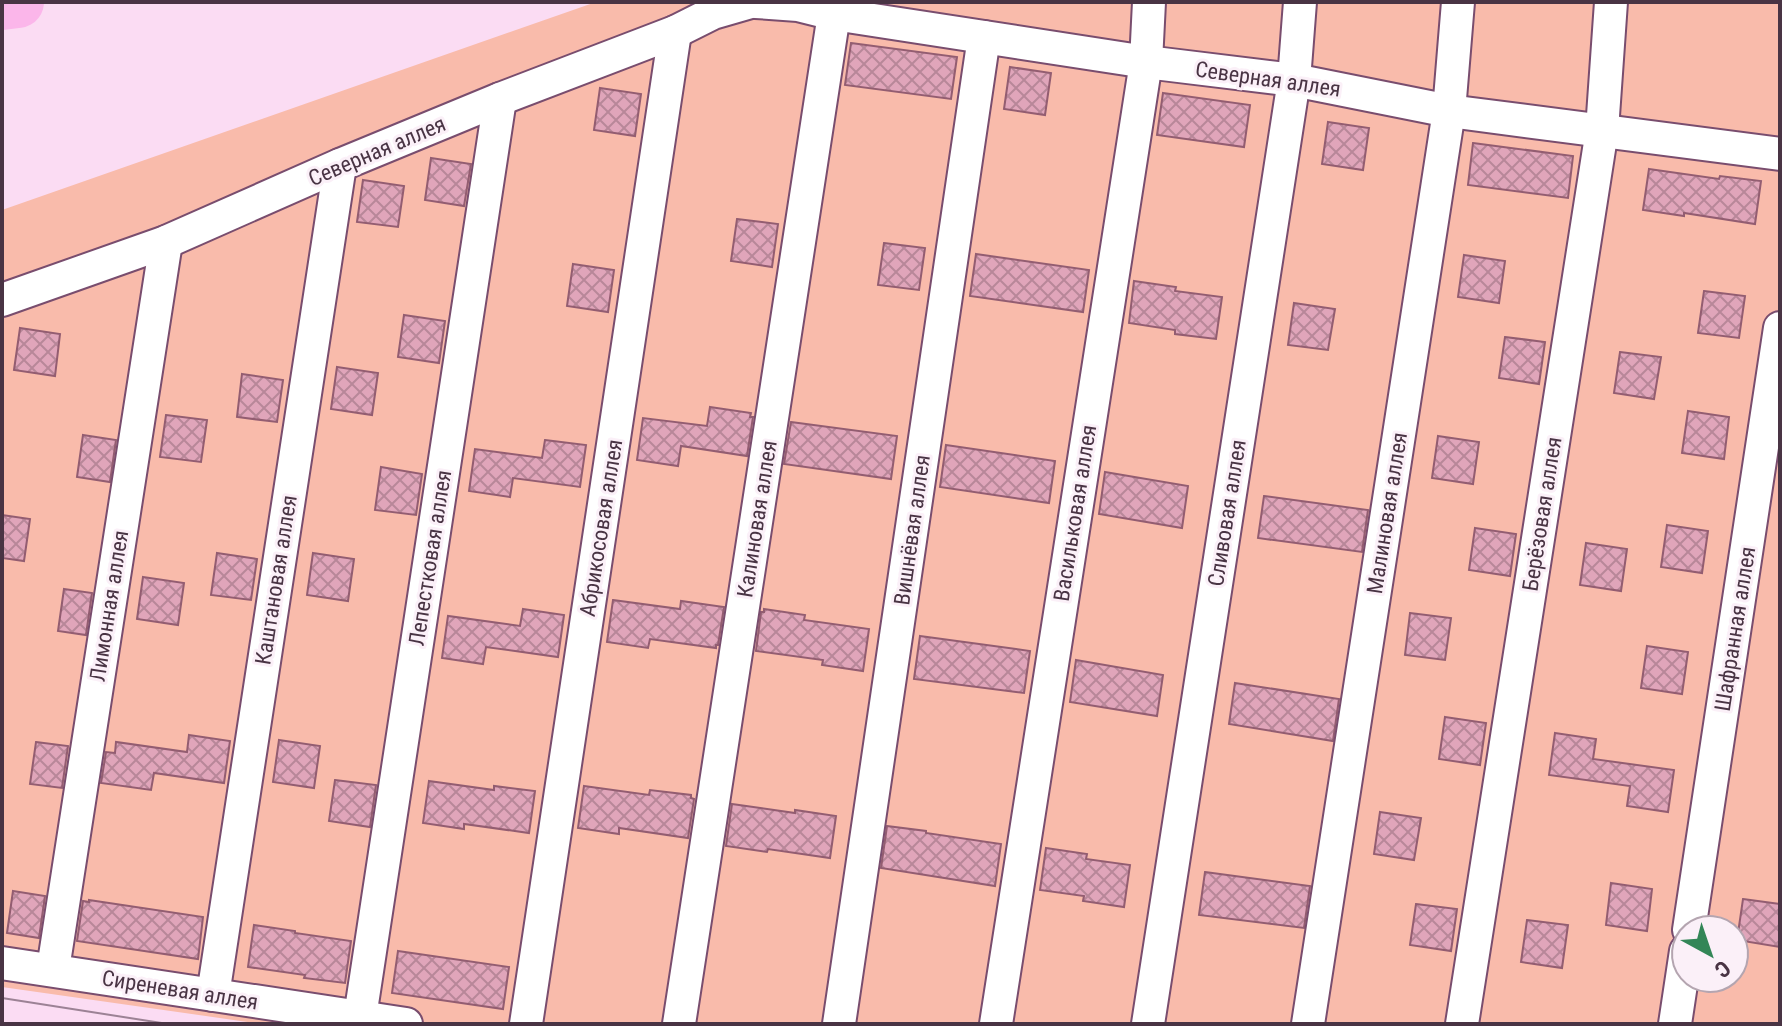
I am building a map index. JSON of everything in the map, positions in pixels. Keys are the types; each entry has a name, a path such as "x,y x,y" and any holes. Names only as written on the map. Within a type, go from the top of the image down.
{"street":[{"name":"Северная аллея","path":"2,300 166,242 500,99 675,32 713,13 754,2 798,5 834,14 1146,62 1294,80 1449,111 1780,154"},
{"name":"Васильковая аллея","path":"996,1024 1146,62 1149,2"},
{"name":"Сливовая аллея","path":"1148,1024 1294,80 1300,2"},
{"name":"Малиновая аллея","path":"1308,1024 1449,111 1458,2"},
{"name":"Берёзовая аллея","path":"1462,1024 1602,130 1611,2"},
{"name":"Калиновая аллея","path":"679,1024 834,14"},
{"name":"Абрикосовая аллея","path":"526,1024 675,32"},
{"name":"Вишнёвая аллея","path":"839,1024 984,37"},
{"name":"Лепестковая аллея","path":"360,1017 500,99"},
{"name":"Каштановая аллея","path":"213,995 340,165"},
{"name":"Лимонная аллея","path":"53,969 166,242"},
{"name":"Шафранная аллея","path":"1691,914 1780,328"},
{"name":"Сиреневая аллея","path":"2,963 406,1024"},
{"path":"1675,1024 1680,994"}],"shaded area":[{"path":"596,2 1780,2 1780,1024 262,1024 2,987 2,210"}],"building":[{"path":"851,43 957,57 951,99 845,85"},
{"path":"1010,67 1051,73 1045,115 1004,109"},
{"path":"600,88 641,94 635,136 594,130"},
{"path":"1163,93 1250,105 1244,147 1157,135"},
{"path":"1328,122 1369,128 1363,170 1322,164"},
{"path":"1473,143 1573,156 1568,198 1468,185"},
{"path":"431,158 471,164 464,206 425,200"},
{"path":"1649,169 1719,179 1720,176 1761,181 1755,224 1643,210"},
{"path":"363,180 404,186 398,227 357,222"},
{"path":"737,219 778,224 772,267 731,261"},
{"path":"884,243 925,248 919,290 878,285"},
{"path":"976,254 1089,270 1083,312 970,296"},
{"path":"1464,255 1505,261 1499,303 1458,297"},
{"path":"573,264 614,270 608,312 567,306"},
{"path":"1134,281 1176,287 1175,291 1222,297 1216,339 1175,334 1175,330 1129,323"},
{"path":"1704,291 1745,296 1739,338 1698,333"},
{"path":"1294,303 1335,309 1328,350 1288,345"},
{"path":"404,315 445,321 439,363 398,357"},
{"path":"20,328 60,334 55,376 14,370"},
{"path":"1505,337 1545,342 1539,384 1499,378"},
{"path":"1620,352 1661,357 1654,399 1614,393"},
{"path":"337,367 378,373 372,415 331,409"},
{"path":"242,374 283,380 277,422 237,417"},
{"path":"710,407 751,413 747,456 681,446 678,466 637,460 643,418 707,426"},
{"path":"1688,411 1729,417 1724,459 1682,453"},
{"path":"166,415 207,420 201,462 160,457"},
{"path":"791,422 897,436 891,479 784,464"},
{"path":"83,435 116,440 110,482 77,477"},
{"path":"1438,436 1479,442 1473,484 1432,478"},
{"path":"545,440 586,445 580,487 513,478 510,497 469,491 475,449 542,458"},
{"path":"946,445 1055,461 1049,503 940,487"},
{"path":"381,467 422,474 416,515 375,510"},
{"path":"1105,472 1188,486 1182,528 1099,514"},
{"path":"1264,496 1368,510 1362,552 1258,538"},
{"path":"2,515 30,519 24,561 2,558"},
{"path":"1667,525 1708,531 1702,573 1661,567"},
{"path":"1475,528 1516,534 1510,576 1469,570"},
{"path":"1586,543 1627,549 1621,591 1580,585"},
{"path":"217,553 257,559 251,600 211,595"},
{"path":"313,553 354,559 348,601 307,595"},
{"path":"143,577 184,583 178,625 137,619"},
{"path":"64,589 92,593 86,635 58,631"},
{"path":"613,600 680,609 681,601 724,607 718,645 716,648 650,639 648,648 607,642"},
{"path":"523,609 564,615 558,657 486,647 483,664 442,658 448,616 520,626"},
{"path":"764,609 805,615 804,620 869,629 863,671 822,665 823,660 756,651"},
{"path":"1410,613 1451,618 1445,660 1405,655"},
{"path":"920,636 1030,651 1024,693 914,679"},
{"path":"1647,646 1688,652 1682,694 1641,688"},
{"path":"1076,660 1163,675 1157,716 1070,702"},
{"path":"1235,683 1339,699 1333,741 1229,724"},
{"path":"1445,717 1486,723 1480,765 1439,759"},
{"path":"1555,733 1596,739 1593,759 1674,770 1668,812 1627,806 1630,786 1549,775"},
{"path":"189,735 230,741 224,783 154,773 151,790 101,783 106,752 115,753 116,742 187,752"},
{"path":"279,740 320,746 314,788 273,782"},
{"path":"36,742 68,746 62,788 30,784"},
{"path":"335,780 376,785 370,827 329,821"},
{"path":"429,781 494,790 494,786 535,791 529,833 464,824 464,829 423,823"},
{"path":"584,786 649,795 650,790 691,795 694,799 688,838 619,828 619,834 578,828"},
{"path":"732,804 836,816 830,858 726,846"},
{"path":"1380,812 1421,818 1414,860 1374,854"},
{"path":"887,826 1001,844 995,886 881,868"},
{"path":"1046,848 1087,854 1086,859 1130,865 1124,907 1083,901 1084,896 1040,890"},
{"path":"1205,872 1310,886 1304,928 1199,915"},
{"path":"1611,883 1652,889 1647,931 1606,925"},
{"path":"13,891 45,896 39,938 7,933"},
{"path":"1743,899 1780,904 1780,947 1750,942 1750,914 1741,914"},
{"path":"83,901 203,917 198,959 77,941"},
{"path":"1416,904 1457,909 1451,951 1410,945"},
{"path":"1527,920 1568,925 1562,968 1521,962"},
{"path":"254,925 351,941 345,983 248,967"},
{"path":"398,951 509,967 503,1009 392,993"}],"waterway":[{"path":"2,4 18,2"}],"tram line":[{"path":"2,998 168,1024"}]}
